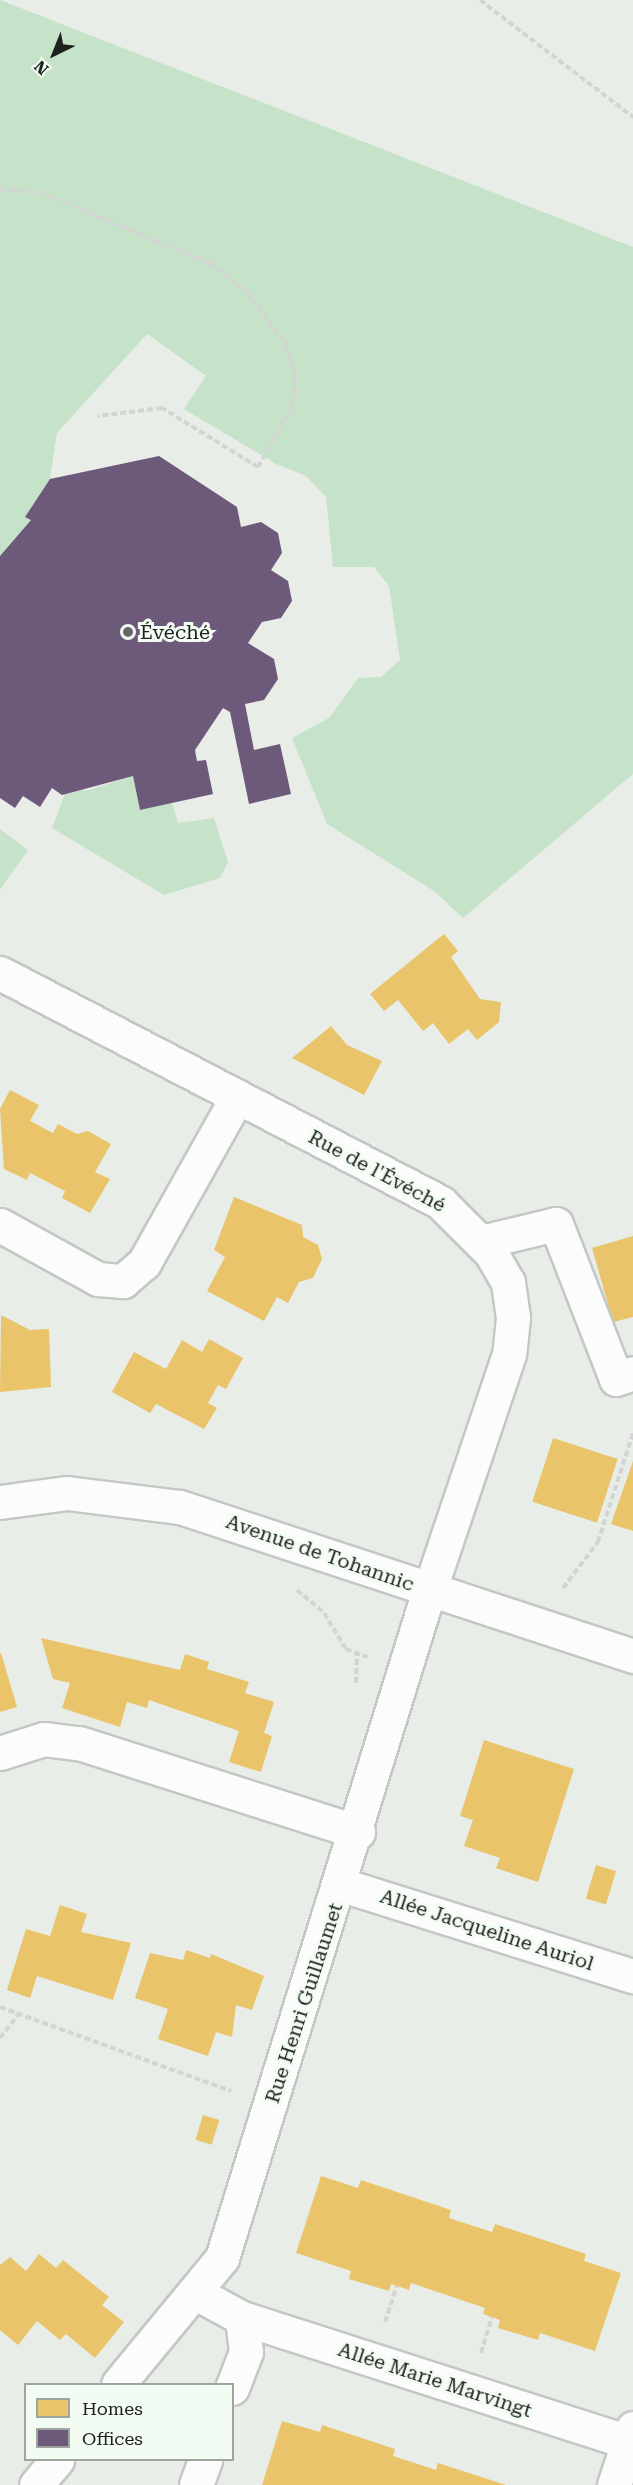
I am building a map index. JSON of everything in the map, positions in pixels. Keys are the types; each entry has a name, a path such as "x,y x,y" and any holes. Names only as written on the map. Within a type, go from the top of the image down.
{"street":[{"name":"Rue de l'Évéché","path":"0,973 441,1203 481,1242 508,1282 513,1318 509,1354 430,1591"},
{"path":"0,1225 98,1279 123,1281 144,1263 237,1097"},
{"path":"481,1242 556,1224 616,1378 633,1373"},
{"name":"Avenue de Tohannic","path":"0,1502 67,1493 180,1507 633,1656"},
{"name":"Rue Henri Guillaumet","path":"120,2383 222,2258 342,1885 430,1591"},
{"path":"0,1753 59,1738 358,1832"},
{"name":"Allée Jacqueline Auriol","path":"342,1885 633,1976"},
{"name":"Allée Marie Marvingt","path":"194,2292 242,2318 631,2435 614,2485"},
{"path":"234,2383 246,2352 242,2318"},
{"path":"36,2485 56,2461"},
{"path":"196,2485 205,2461"}],"path":[{"path":"480,0 633,117"},
{"path":"0,189 38,192 210,263 247,292 286,344 296,378 292,407 258,467 162,408 97,416"},
{"path":"563,1588 598,1542 633,1433"},
{"path":"290,1585 324,1613 338,1640 357,1654"},
{"path":"0,2007 271,2106"},
{"path":"0,2038 19,2014"}],"green space":[{"path":"0,0 633,247 633,774 463,918 434,891 327,824 292,738 329,718 358,678 381,677 400,660 389,586 374,567 333,567 326,497 306,476 276,464 184,409 206,376 147,334 57,433 50,479 26,517 31,520 0,556"},
{"path":"133,776 140,810 172,803 178,823 214,818 228,862 220,878 164,895 52,828 66,791 89,790"},
{"path":"0,829 28,850 0,890"}],"building: Homes":[{"path":"444,934 458,951 451,957 480,999 501,1002 499,1022 477,1040 468,1029 449,1044 433,1023 423,1031 398,1000 384,1011 370,994"},
{"path":"331,1026 347,1045 382,1061 364,1095 292,1058"},
{"path":"10,1090 39,1105 30,1121 53,1133 58,1124 77,1134 88,1131 111,1144 95,1172 110,1179 90,1213 62,1198 65,1191 30,1173 27,1180 4,1169 0,1109"},
{"path":"234,1197 302,1225 303,1237 318,1245 322,1259 313,1278 299,1282 288,1303 277,1297 264,1321 207,1291 225,1257 214,1250"},
{"path":"633,1236 633,1317 613,1322 592,1248"},
{"path":"1,1315 30,1330 49,1329 51,1387 0,1392"},
{"path":"209,1339 243,1358 226,1389 218,1385 208,1403 217,1408 204,1429 156,1404 150,1413 112,1392 134,1352 166,1369 182,1340 202,1352"},
{"path":"553,1438 618,1459 597,1523 532,1502"},
{"path":"633,1461 633,1531 611,1524"},
{"path":"41,1638 180,1670 185,1654 209,1662 207,1669 249,1682 245,1693 274,1702 264,1733 272,1736 261,1772 229,1762 239,1731 149,1700 147,1708 127,1702 120,1727 62,1708 70,1683 53,1679"},
{"path":"0,1654 17,1707 0,1712"},
{"path":"484,1740 574,1769 538,1882 496,1868 500,1858 464,1846 473,1820 460,1816"},
{"path":"596,1865 616,1871 606,1905 586,1898"},
{"path":"60,1905 87,1914 81,1932 131,1943 113,2000 37,1976 30,1998 7,1990 26,1929 50,1936"},
{"path":"186,1950 210,1958 211,1954 264,1976 252,2010 236,2005 232,2037 216,2032 208,2056 158,2039 168,2009 135,1998 150,1953 183,1960"},
{"path":"203,2115 219,2120 212,2145 195,2140"},
{"path":"321,2176 358,2188 361,2180 451,2210 449,2218 492,2232 495,2224 586,2254 584,2261 621,2273 595,2351 540,2333 538,2340 498,2328 500,2320 483,2314 485,2308 411,2283 409,2290 391,2284 389,2291 349,2279 351,2271 296,2253"},
{"path":"39,2254 56,2268 63,2260 109,2297 102,2305 124,2322 95,2358 66,2334 60,2340 37,2321 18,2345 0,2330 0,2265 10,2257 26,2271"},
{"path":"282,2421 320,2432 322,2425 395,2449 393,2456 436,2470 438,2463 506,2485 262,2485"}],"building: Offices":[{"name":"Évéché","path":"159,456 237,507 241,527 261,522 278,533 282,553 271,570 288,581 292,601 281,618 262,622 248,643 274,659 278,679 264,700 245,704 254,750 280,744 291,794 249,804 230,712 223,708 195,750 197,761 206,760 213,794 140,810 133,776 62,795 52,788 40,807 23,796 15,808 0,798 0,556 31,520 25,517 50,479"}],"place":[{"name":"Évéché","path":"128,632"}]}
